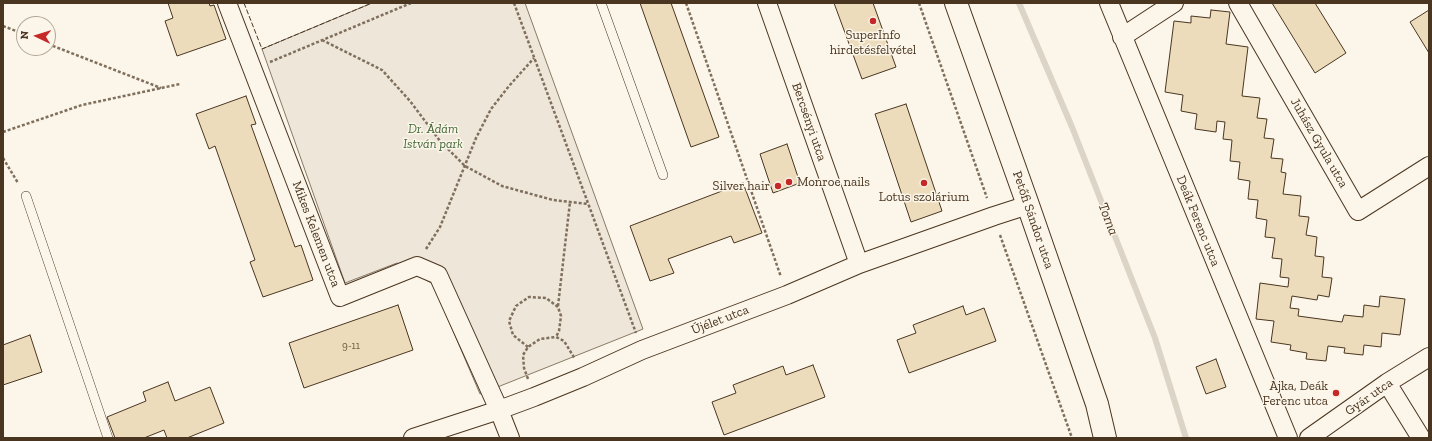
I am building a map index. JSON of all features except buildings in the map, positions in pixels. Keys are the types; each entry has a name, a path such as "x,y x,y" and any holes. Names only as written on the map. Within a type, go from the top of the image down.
{"main road":[{"name":"Petőfi Sándor utca","path":"956,3 1097,404 1105,438"}],"street":[{"name":"Mikes Kelemen utca","path":"227,3 340,297 417,266"},
{"name":"Bercsényi utca","path":"767,3 859,264"},
{"name":"Deák Ferenc utca","path":"1109,3 1288,438"},
{"path":"1122,37 1174,3"},
{"name":"Juhász Gyula utca","path":"1238,3 1358,211 1429,166"},
{"name":"Újélet utca","path":"413,438 534,397 583,377 642,350 787,295 859,264 1028,205"},
{"path":"417,266 438,275 510,438"},
{"name":"Gyár utca","path":"1309,438 1387,383 1429,357"},
{"path":"1387,383 1421,438"}],"lane":[{"path":"601,3 663,175"},
{"path":"26,196 108,438"}],"path":[{"path":"253,70 411,3"},
{"path":"514,3 642,350"},
{"path":"686,3 787,295"},
{"path":"3,26 16,31"},
{"path":"322,40 382,70 410,102 440,141 465,166 502,186 553,200 588,204"},
{"path":"56,47 161,88"},
{"path":"417,266 440,227 476,138 491,109 508,86 534,58"},
{"path":"3,132 82,105 180,84"},
{"path":"3,158 26,196"},
{"path":"556,337 559,331 561,316 558,307 570,202"},
{"path":"528,347 513,335 509,321 516,306 529,297 546,298 558,307"},
{"path":"534,397 524,368 523,355 528,347 540,339 556,337 564,341 572,353 583,377"}],"green space":[{"name":"Dr. Ádám István park","path":"372,3 525,3 643,329 480,394 433,284 397,263 345,283 262,49"}],"waterway":[{"name":"Torna","path":"1019,3 1072,127 1155,338 1186,438"}],"fence":[{"path":"244,3 262,49 372,3"}],"place":[{"name":"SuperInfo hirdetésfelvétel","path":"873,21"},
{"name":"Monroe nails","path":"789,182"},
{"name":"Lotus szolárium","path":"924,183"},
{"name":"Silver hair","path":"778,186"},
{"name":"Ajka, Deák Ferenc utca","path":"1336,393"}]}
